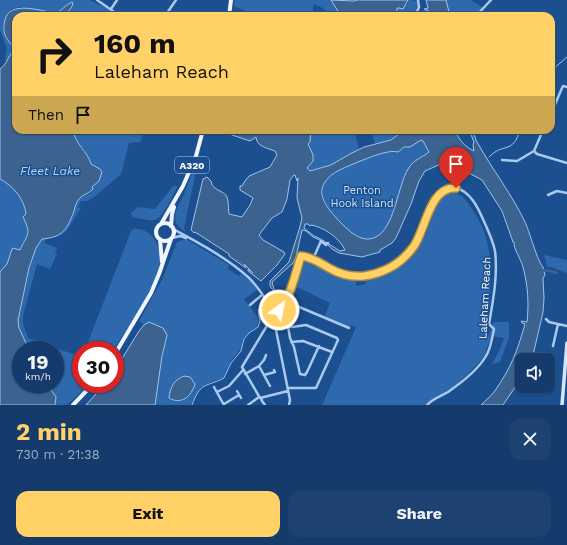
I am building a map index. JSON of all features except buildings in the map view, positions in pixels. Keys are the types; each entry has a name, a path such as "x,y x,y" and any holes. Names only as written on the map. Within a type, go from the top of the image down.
{"main road":[{"path":"230,12 231,0"},
{"name":"A320","path":"172,227 172,214 193,164 202,134"},
{"name":"A320","path":"161,224 177,199"},
{"path":"123,341 144,307 155,284 161,268 171,238 174,234 172,227 166,224 161,224 157,231 162,253 161,268"},
{"path":"160,239 164,241 171,238"},
{"path":"562,405 567,343"},
{"path":"73,404 84,393"}],"street":[{"path":"97,0 115,12"},
{"path":"111,9 117,0"},
{"path":"168,12 176,0"},
{"path":"417,12 419,7 418,0"},
{"path":"480,12 491,0"},
{"path":"555,106 565,87"},
{"path":"502,161 518,161 534,151 541,134"},
{"path":"534,151 537,154 567,163"},
{"name":"Laleham Reach","path":"285,301 302,256 313,259 332,270 350,276 368,275 386,270 398,263 414,246 432,204 439,194 449,189 456,188 467,193 482,216 495,253 495,279 490,324 494,329 488,352 479,366 456,387 436,398 427,405"},
{"path":"548,195 557,191 567,193"},
{"path":"172,227 250,278 273,309 272,312 275,314 277,323 276,330 291,402 289,405"},
{"path":"171,238 180,236 189,238"},
{"path":"313,259 321,241 327,244"},
{"path":"250,305 262,295"},
{"path":"265,405 245,374 242,366 285,301 349,328"},
{"path":"273,309 276,308 279,310"},
{"path":"546,319 549,322 567,326"},
{"path":"248,405 260,398 288,390 316,388 338,340 337,338 306,325 288,326 277,323"},
{"path":"553,346 558,324"},
{"path":"288,326 300,374 305,374 307,372 318,346"},
{"path":"291,342 303,341 333,352"},
{"path":"245,374 259,366 266,355"},
{"path":"259,366 270,386"},
{"path":"217,392 231,384 243,370"},
{"path":"264,375 275,372 274,370"},
{"path":"214,387 224,405 240,396 237,391"}],"green space":[{"path":"0,0 89,0 105,7 111,12 64,12 72,2 58,12 19,7 10,10 5,18 3,30 12,46 12,54 6,62 5,59 7,49 0,30"},
{"path":"235,0 331,0 338,12 327,12 315,4 313,6 313,12 248,12 234,6"},
{"path":"408,0 417,1 415,12 397,12 397,8 402,9 408,3"},
{"path":"446,0 471,0 483,8 479,12 449,12"},
{"path":"75,134 143,134 140,142 129,143 121,174 94,197 87,201 81,201 78,207 81,208 68,229 59,236 55,237 68,224 78,201 82,197 91,193 92,188 99,181 102,172 100,169 91,164"},
{"path":"310,134 355,134 359,150 331,165 310,171 308,166 312,162 313,155 308,145"},
{"path":"371,134 399,134 391,140 375,144"},
{"name":"Penton Hook Island","path":"421,140 429,152 415,161 408,169 392,215 383,231 375,237 366,239 353,234 346,229 327,206 322,190 327,179 338,171 351,165 386,152 396,152"},
{"path":"193,170 196,171 184,228 186,232 176,223 175,214"},
{"path":"0,179 12,187 20,196 24,208 28,231 28,236 23,245 36,248 42,239 50,238 46,239 44,243 57,248 55,253 57,254 50,269 37,264 23,316 23,324 28,338 36,341 25,341 19,328 18,320 29,268 32,261 22,247 20,251 12,249 7,264 0,272"},
{"path":"173,186 178,186 162,215 155,220 132,217 131,213 137,207 155,209"},
{"path":"451,192 461,195 468,203 481,224 487,240 490,256 491,289 486,340 494,322 509,322 509,338 500,362 492,364 504,338 492,336 483,358 469,373 455,386 425,404 426,405 322,405 356,327 350,325 349,328 324,317 330,303 297,287 297,273 300,269 298,268 303,257 316,261 334,272 356,277 356,286 366,284 364,278 384,275 397,268 413,251 426,234 435,206 440,199"},
{"path":"133,229 139,229 148,232 155,241 158,246 161,259 159,270 149,294 120,341 88,341"},
{"path":"186,239 229,265 228,269 239,276 241,274 252,283 257,290 244,299 258,317 259,321 257,326 243,339 241,349 232,359 223,378 207,384 199,390 191,405 155,405 162,356 166,340 163,328 149,322 144,325 139,321 163,278 177,242"},
{"path":"544,255 567,260 567,273 547,267"},
{"path":"64,351 72,354 72,393 80,393 67,405 55,405 54,393 64,393"}],"water":[{"path":"331,0 408,0 403,9 397,8 397,12 338,12"},
{"path":"426,0 446,0 449,12 429,12 428,10 424,9 428,8"},
{"path":"72,2 73,3 68,12 58,12 60,11"},
{"path":"19,8 50,12 12,12 12,46 4,31 5,20 8,14"},
{"name":"Fleet Lake","path":"12,53 12,134 74,134 91,164 100,169 102,172 99,181 92,187 93,189 78,200 66,228 60,234 42,239 36,248 29,268 18,320 19,328 25,341 12,341 12,393 53,393 56,397 55,405 0,405 0,272 7,264 12,249 20,250 28,234 23,217 26,214 23,203 17,193 0,179 0,69"},
{"path":"230,134 311,134 310,142 308,144 313,155 313,161 307,168 310,171 331,165 364,147 391,140 399,134 457,134 467,147 474,151 474,142 471,134 474,134 489,162 515,202 525,222 543,267 545,275 543,278 543,312 533,353 515,353 525,324 521,321 527,322 528,294 523,267 502,211 482,180 469,173 458,164 450,162 425,171 419,181 396,238 392,243 380,250 380,252 362,257 339,253 326,243 302,230 296,257 293,263 272,282 274,289 282,298 278,305 271,305 269,302 276,302 279,299 270,286 270,281 289,262 302,218 297,198 298,178 297,181 295,175 290,180 287,199 282,212 272,218 259,235 263,240 285,254 277,265 261,281 248,271 248,269 253,273 244,264 246,268 229,256 229,254 191,230 203,179 207,177 216,189 227,197 229,214 242,217 253,198 240,190 240,186 242,186 249,176 270,167 277,155 275,151 260,145 256,140 256,137 250,141","holes":["421,140 429,152 415,161 408,169 393,213 389,222 379,235 368,239 358,236 348,230 332,214 325,204 322,187 328,178 336,172 378,154 394,151 398,152 404,147 410,147","305,224 321,228 330,233 339,241 345,250 340,251 314,236 304,228"]},
{"path":"149,322 163,328 167,335 162,356 155,405 86,405 97,393 124,393 124,355 144,325"},
{"path":"515,354 515,387 503,405 481,405 494,392"},
{"path":"184,376 190,377 195,384 191,393 178,401 169,398 170,390 173,384"}],"waterway":[{"path":"555,68 567,57"},
{"path":"489,157 499,150 511,146 518,134"},
{"path":"542,270 557,273"},
{"path":"192,405 198,392 204,386 224,378 231,363 241,351 244,339 249,333 258,327 260,321 258,310 267,304"}],"route":[{"path":"279,310 291,288 301,256 313,259 332,270 350,276 368,275 391,268 406,256 414,246 419,238 435,198 446,190 456,188"}]}
